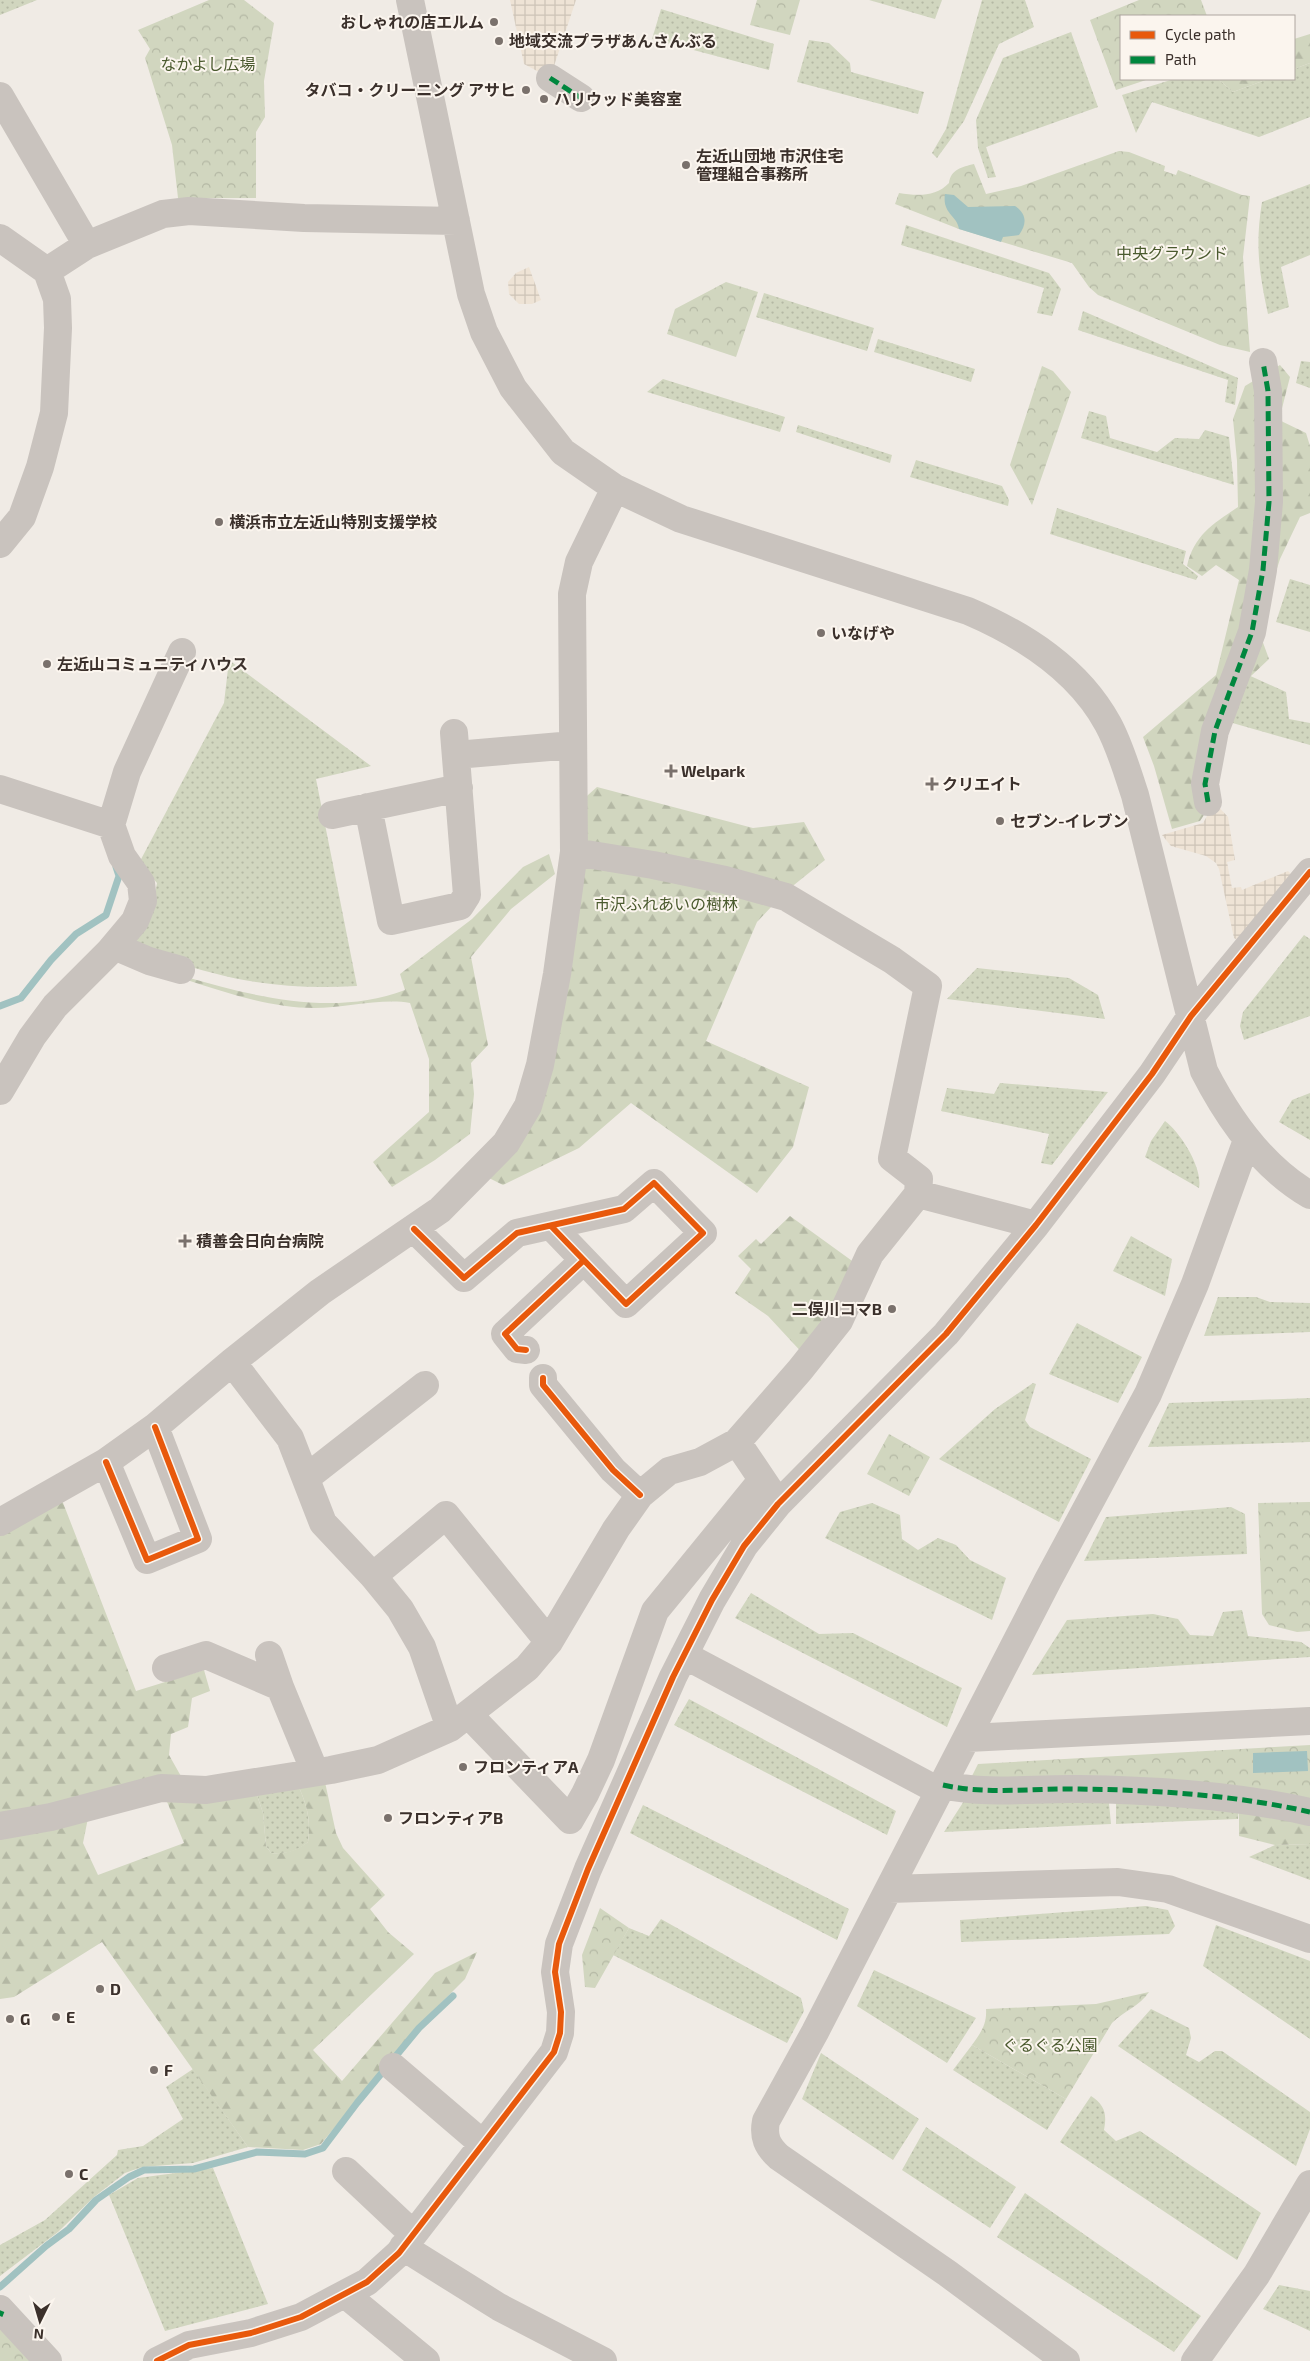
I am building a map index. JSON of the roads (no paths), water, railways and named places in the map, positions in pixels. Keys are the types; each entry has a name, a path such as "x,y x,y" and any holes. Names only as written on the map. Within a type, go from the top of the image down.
{"street":[{"path":"410,0 471,294 484,332 513,388 563,452 615,488 681,519 968,610 1028,640 1058,663 1085,692 1108,723 1123,760 1135,795 1204,1071 1224,1110 1247,1140 1272,1166 1310,1195"},
{"path":"550,78 582,98"},
{"path":"0,96 87,244"},
{"path":"47,271 87,244 163,214 189,211 304,218 456,221"},
{"path":"0,238 47,271 58,299 54,413 32,493 22,517 0,544"},
{"path":"1208,802 1204,784 1215,731 1252,632 1263,570 1269,502 1268,391 1263,362"},
{"path":"0,1522 106,1462 155,1427 232,1362 320,1292 440,1210 506,1143 528,1106 540,1065 555,983 574,852 572,594 579,562 615,488"},
{"path":"0,1091 32,1037 55,1006 114,946 135,921 143,900 142,883 122,856 111,825 127,772 182,652"},
{"path":"368,807 391,921 460,906 468,895 455,744 573,745"},
{"path":"332,815 459,788"},
{"path":"0,790 111,825"},
{"path":"0,1826 51,1817 161,1788 206,1790 378,1760 459,1721 527,1668 549,1642 616,1530 640,1495 669,1471 700,1462 737,1442 800,1370 839,1321 870,1254 918,1194 919,1179 892,1158 928,986 892,960 786,897 725,880 653,865 574,852"},
{"path":"157,2361 189,2345 251,2333 301,2316 346,2295 367,2282 408,2241 554,2052 560,2034 561,2012 555,1972 559,1944 592,1860 684,1655 712,1600 744,1546 778,1504 946,1334 1036,1226 1152,1074 1190,1016 1310,872"},
{"path":"114,946 149,961 180,970"},
{"path":"1066,2361 947,2272 779,2157 768,2147 764,2132 766,2121 815,2032 1048,1580 1148,1394 1195,1284 1247,1140"},
{"path":"414,1228 464,1278 517,1233 552,1227 624,1209 654,1183 703,1233 626,1304 552,1227"},
{"path":"918,1194 1036,1226"},
{"path":"526,1350 517,1349 505,1334 583,1261"},
{"path":"232,1362 290,1438 323,1523 373,1576 400,1609 422,1647 459,1721 570,1820 601,1760 655,1611 762,1480"},
{"path":"543,1378 543,1385 613,1470 640,1495"},
{"path":"306,1478 425,1385"},
{"path":"106,1462 147,1560 198,1539 155,1427"},
{"path":"737,1442 778,1504"},
{"path":"373,1576 446,1515 549,1642"},
{"path":"166,1668 206,1655 280,1687"},
{"path":"269,1655 315,1772"},
{"path":"684,1655 941,1788 982,1791 1135,1790 1261,1803 1310,1812"},
{"path":"968,1738 1310,1721"},
{"path":"889,1889 1118,1882 1168,1889 1310,1939"},
{"path":"393,2068 483,2144"},
{"path":"346,2171 408,2241 498,2307 603,2361"},
{"path":"1195,2361 1256,2274 1310,2184"},
{"path":"346,2295 426,2361"},
{"path":"1,2312 48,2361"}],"water":[{"path":"945,194 954,195 968,207 1015,206 1024,216 1023,227 1019,235 1003,237 1001,242 959,229 956,220 946,206"},
{"path":"1307,1751 1308,1771 1253,1773 1253,1753"}],"waterway":[{"path":"0,1006 21,998 51,960 76,934 106,915 119,876 116,867"},
{"path":"0,2287 46,2246 69,2229 96,2200 129,2177 144,2170 194,2169 257,2152 305,2154 323,2148 357,2103 419,2028 453,1996"}],"place":[{"name":"おしゃれの店エルム","path":"494,22"},
{"name":"地域交流プラザあんさんぶる","path":"499,41"},
{"name":"タバコ・クリーニング アサヒ","path":"526,90"},
{"name":"ハリウッド美容室","path":"544,99"},
{"name":"左近山団地 市沢住宅 管理組合事務所","path":"686,165"},
{"name":"横浜市立左近山特別支援学校","path":"219,522"},
{"name":"いなげや","path":"821,633"},
{"name":"左近山コミュニティハウス","path":"47,664"},
{"name":"Welpark","path":"671,771"},
{"name":"クリエイト","path":"932,784"},
{"name":"セブン-イレブン","path":"1000,821"},
{"name":"積善会日向台病院","path":"185,1241"},
{"name":"二俣川コマB","path":"892,1309"},
{"name":"フロンティアA","path":"463,1767"},
{"name":"フロンティアB","path":"388,1818"},
{"name":"D","path":"100,1989"},
{"name":"E","path":"56,2017"},
{"name":"G","path":"10,2019"},
{"name":"F","path":"154,2070"},
{"name":"C","path":"69,2174"}],"park label":[{"name":"なかよし広場","path":"208,64"},
{"name":"中央グラウンド","path":"1172,253"},
{"name":"市沢ふれあいの樹林","path":"666,904"},
{"name":"ぐるぐる公園","path":"1050,2045"}]}
